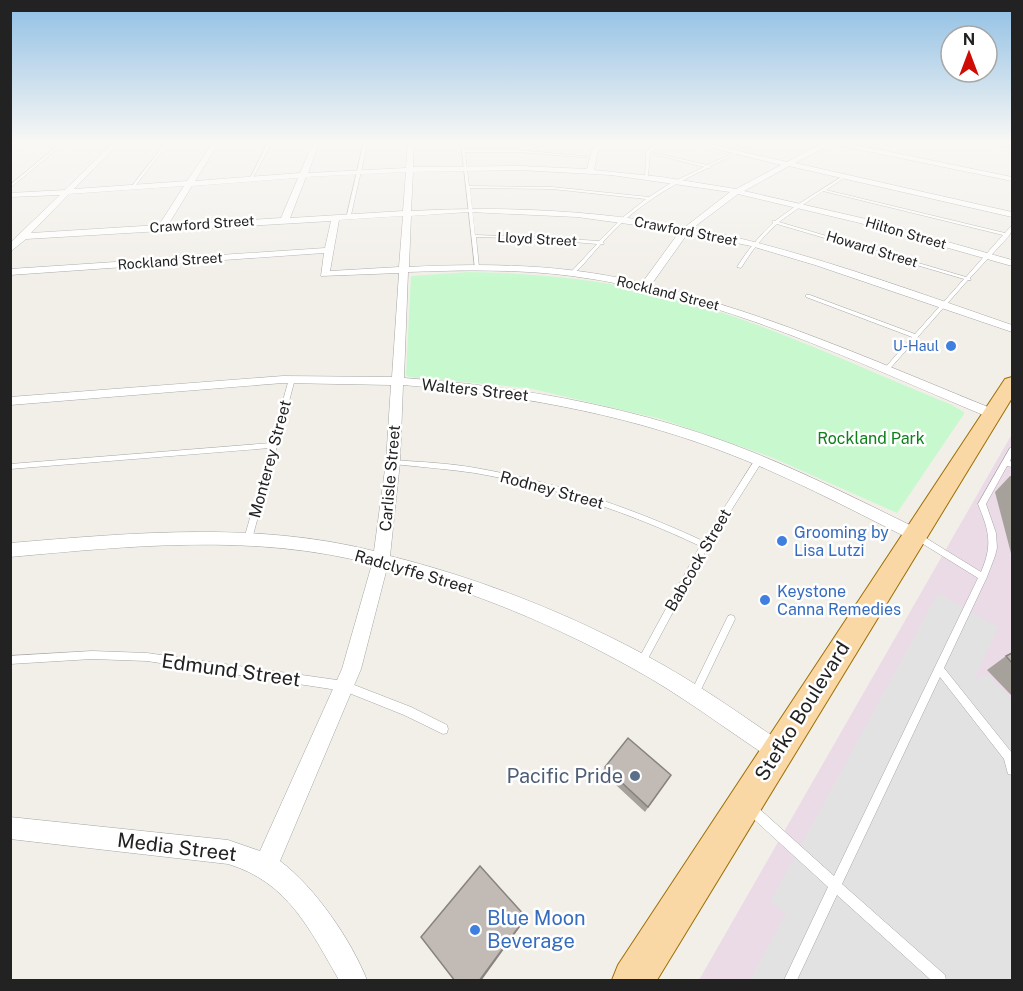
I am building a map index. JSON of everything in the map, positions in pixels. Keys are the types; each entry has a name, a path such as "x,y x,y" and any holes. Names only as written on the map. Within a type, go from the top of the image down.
{"main road":[{"name":"Stefko Boulevard","path":"633,981 914,534 1005,399"}],"street":[{"path":"10,249 71,187"},
{"name":"Hilton Street","path":"10,195 143,187"},
{"path":"162,227 187,187"},
{"path":"285,219 298,187"},
{"name":"Carlisle Street","path":"266,865 344,686 359,645 381,560 393,462 409,187"},
{"name":"Hilton Street","path":"717,187 799,205 1012,263"},
{"path":"646,285 687,229 705,212 746,187"},
{"path":"889,187 1012,215"},
{"name":"Crawford Street","path":"23,236 349,215 469,210 535,211 623,218 687,229 754,245 1012,329"},
{"path":"329,250 336,216"},
{"name":"Rockland Street","path":"10,272 329,250 324,274 477,267 573,273 646,285 726,308 885,371 1005,399"},
{"name":"Walters Street","path":"10,401 292,379 485,389 561,401 674,430 759,460 914,534"},
{"name":"Radclyffe Street","path":"10,550 115,540 248,539 306,545 381,560 527,608 641,663 777,751"},
{"name":"Media Street","path":"10,828 228,852 266,865 281,874 302,896 354,981"}],"lane":[{"path":"349,215 355,187"},
{"path":"573,273 623,218 669,187"},
{"path":"739,267 774,222 827,187"},
{"path":"477,267 467,188 545,188 651,198"},
{"path":"823,190 1007,235"},
{"name":"Howard Street","path":"774,222 969,279"},
{"path":"885,371 1012,228"},
{"name":"Lloyd Street","path":"473,236 548,238 602,243"},
{"path":"808,296 915,336"},
{"name":"Monterey Street","path":"248,539 292,379"},
{"path":"10,467 274,445"},
{"path":"790,981 834,884 994,553 991,527 982,504 1009,463 1012,450"},
{"name":"Babcock Street","path":"641,663 705,545 759,460"},
{"name":"Rodney Street","path":"393,462 420,463 487,473 549,488 627,510 705,545"},
{"path":"914,534 983,577"},
{"path":"693,696 731,618"},
{"name":"Edmund Street","path":"10,660 82,655 147,657 344,686 407,711 443,729"},
{"path":"939,669 1009,757 1012,771"},
{"path":"744,803 940,981"}],"shaded area":[{"path":"1012,434 1012,980 699,980"},
{"path":"938,593 998,627 974,680 987,674 1012,699 1012,980 750,980 786,914 770,902"}],"green space":[{"name":"Rockland Park","path":"469,272 541,275 588,281 659,294 696,304 807,344 952,405 964,414 897,513 771,457 661,419 528,388 409,377 406,375 411,276"}],"building":[{"path":"1012,653 1012,663 1006,656"},
{"name":"Pacific Pride","path":"628,738 671,775 648,807 605,767"},
{"name":"Blue Moon Beverage","path":"480,866 526,917 479,981 455,981 421,937"}],"place":[{"name":"U-Haul","path":"951,346"},
{"name":"Grooming by Lisa Lutzi","path":"782,541"},
{"name":"Keystone Canna Remedies","path":"765,600"},
{"name":"Pacific Pride","path":"635,776"},
{"name":"Blue Moon Beverage","path":"475,930"}]}
